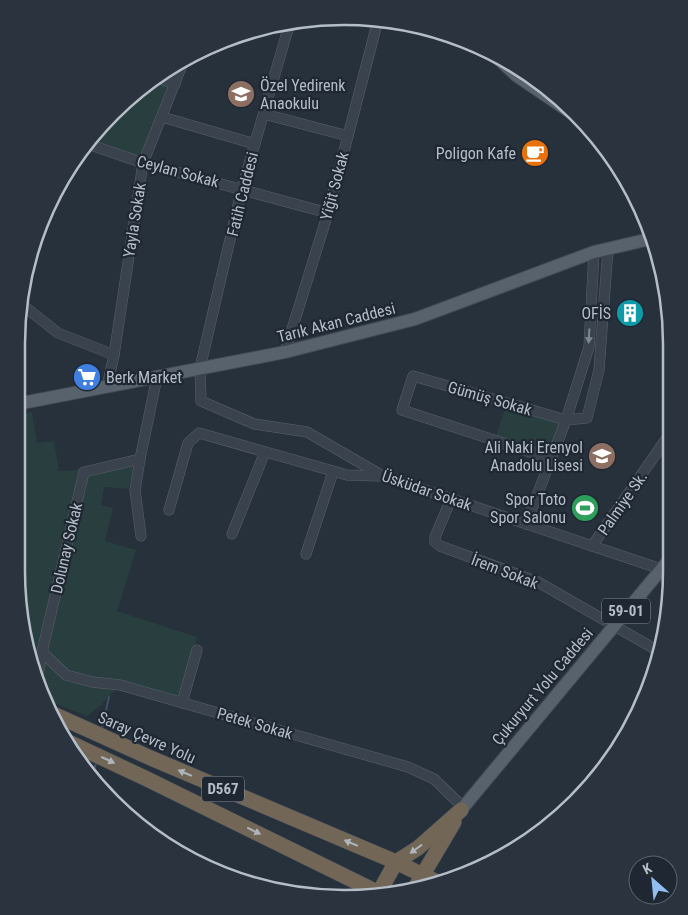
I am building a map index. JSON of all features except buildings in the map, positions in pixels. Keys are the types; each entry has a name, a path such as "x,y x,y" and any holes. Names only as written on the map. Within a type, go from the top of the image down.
{"highway":[{"name":"Saray Çevre Yolu","path":"61,718 153,759 396,862"},
{"name":"D567","path":"78,747 369,889"},
{"name":"59-01","path":"396,862 418,848 462,808"},
{"path":"420,881 462,808"},
{"name":"D567","path":"383,887 396,862 431,878"}],"main road":[{"name":"Tarık Akan Caddesi","path":"25,402 285,352 415,319 594,252 646,240"},
{"name":"Çukuryurt Yolu Caddesi","path":"462,808 663,567"}],"street":[{"name":"Yiğit Sokak","path":"285,352 328,213 376,27"},
{"name":"Fatih Caddesi","path":"200,368 242,188 288,30"},
{"name":"Yayla Sokak","path":"106,387 114,355 143,163 180,71"},
{"path":"165,80 175,84"},
{"path":"264,114 348,136"},
{"path":"162,117 255,144"},
{"name":"Ceylan Sokak","path":"94,146 143,163 242,188 328,213"},
{"path":"566,420 587,418 598,375 608,248"},
{"path":"526,524 566,420 589,346 594,252"},
{"path":"27,309 58,332 114,355"},
{"name":"Üsküdar Sokak","path":"200,368 201,401 254,424 307,432 383,476 592,546 663,564"},
{"path":"582,372 598,375"},
{"name":"Gümüş Sokak","path":"552,459 402,410 413,376 566,420"},
{"path":"140,536 135,490 157,377"},
{"path":"169,510 188,442 200,433 334,472 347,475 383,476"},
{"name":"Palmiye Sk.","path":"592,546 663,444"},
{"path":"232,534 265,452"},
{"name":"Dolunay Sokak","path":"40,666 84,472 140,459"},
{"path":"306,554 334,472"},
{"name":"İrem Sokak","path":"451,499 435,537 435,542 440,546 538,582 614,626"},
{"path":"614,626 653,648"},
{"path":"182,703 197,650"},
{"name":"Petek Sokak","path":"42,652 66,675 92,682 120,685 408,768 434,779 462,808"}],"green space":[{"path":"160,84 167,87 140,157 98,141 118,118"},
{"path":"506,405 560,422 548,455 495,439"},
{"path":"32,412 37,443 54,441 59,471 133,466 129,489 104,487 101,505 113,508 105,541 136,550 117,611 197,637 181,694 176,697 117,688 101,705 87,716 54,703 36,654 28,613 25,571 25,413"}],"waterway":[{"path":"102,728 109,697"},
{"path":"94,769 96,764"}],"place":[{"name":"Özel Yedirenk Anaokulu","path":"241,94"},
{"name":"Poligon Kafe","path":"535,153"},
{"name":"OFİS","path":"630,313"},
{"name":"Berk Market","path":"87,377"},
{"name":"Ali Naki Erenyol Anadolu Lisesi","path":"602,456"},
{"name":"Spor Toto Spor Salonu","path":"585,508"}]}
